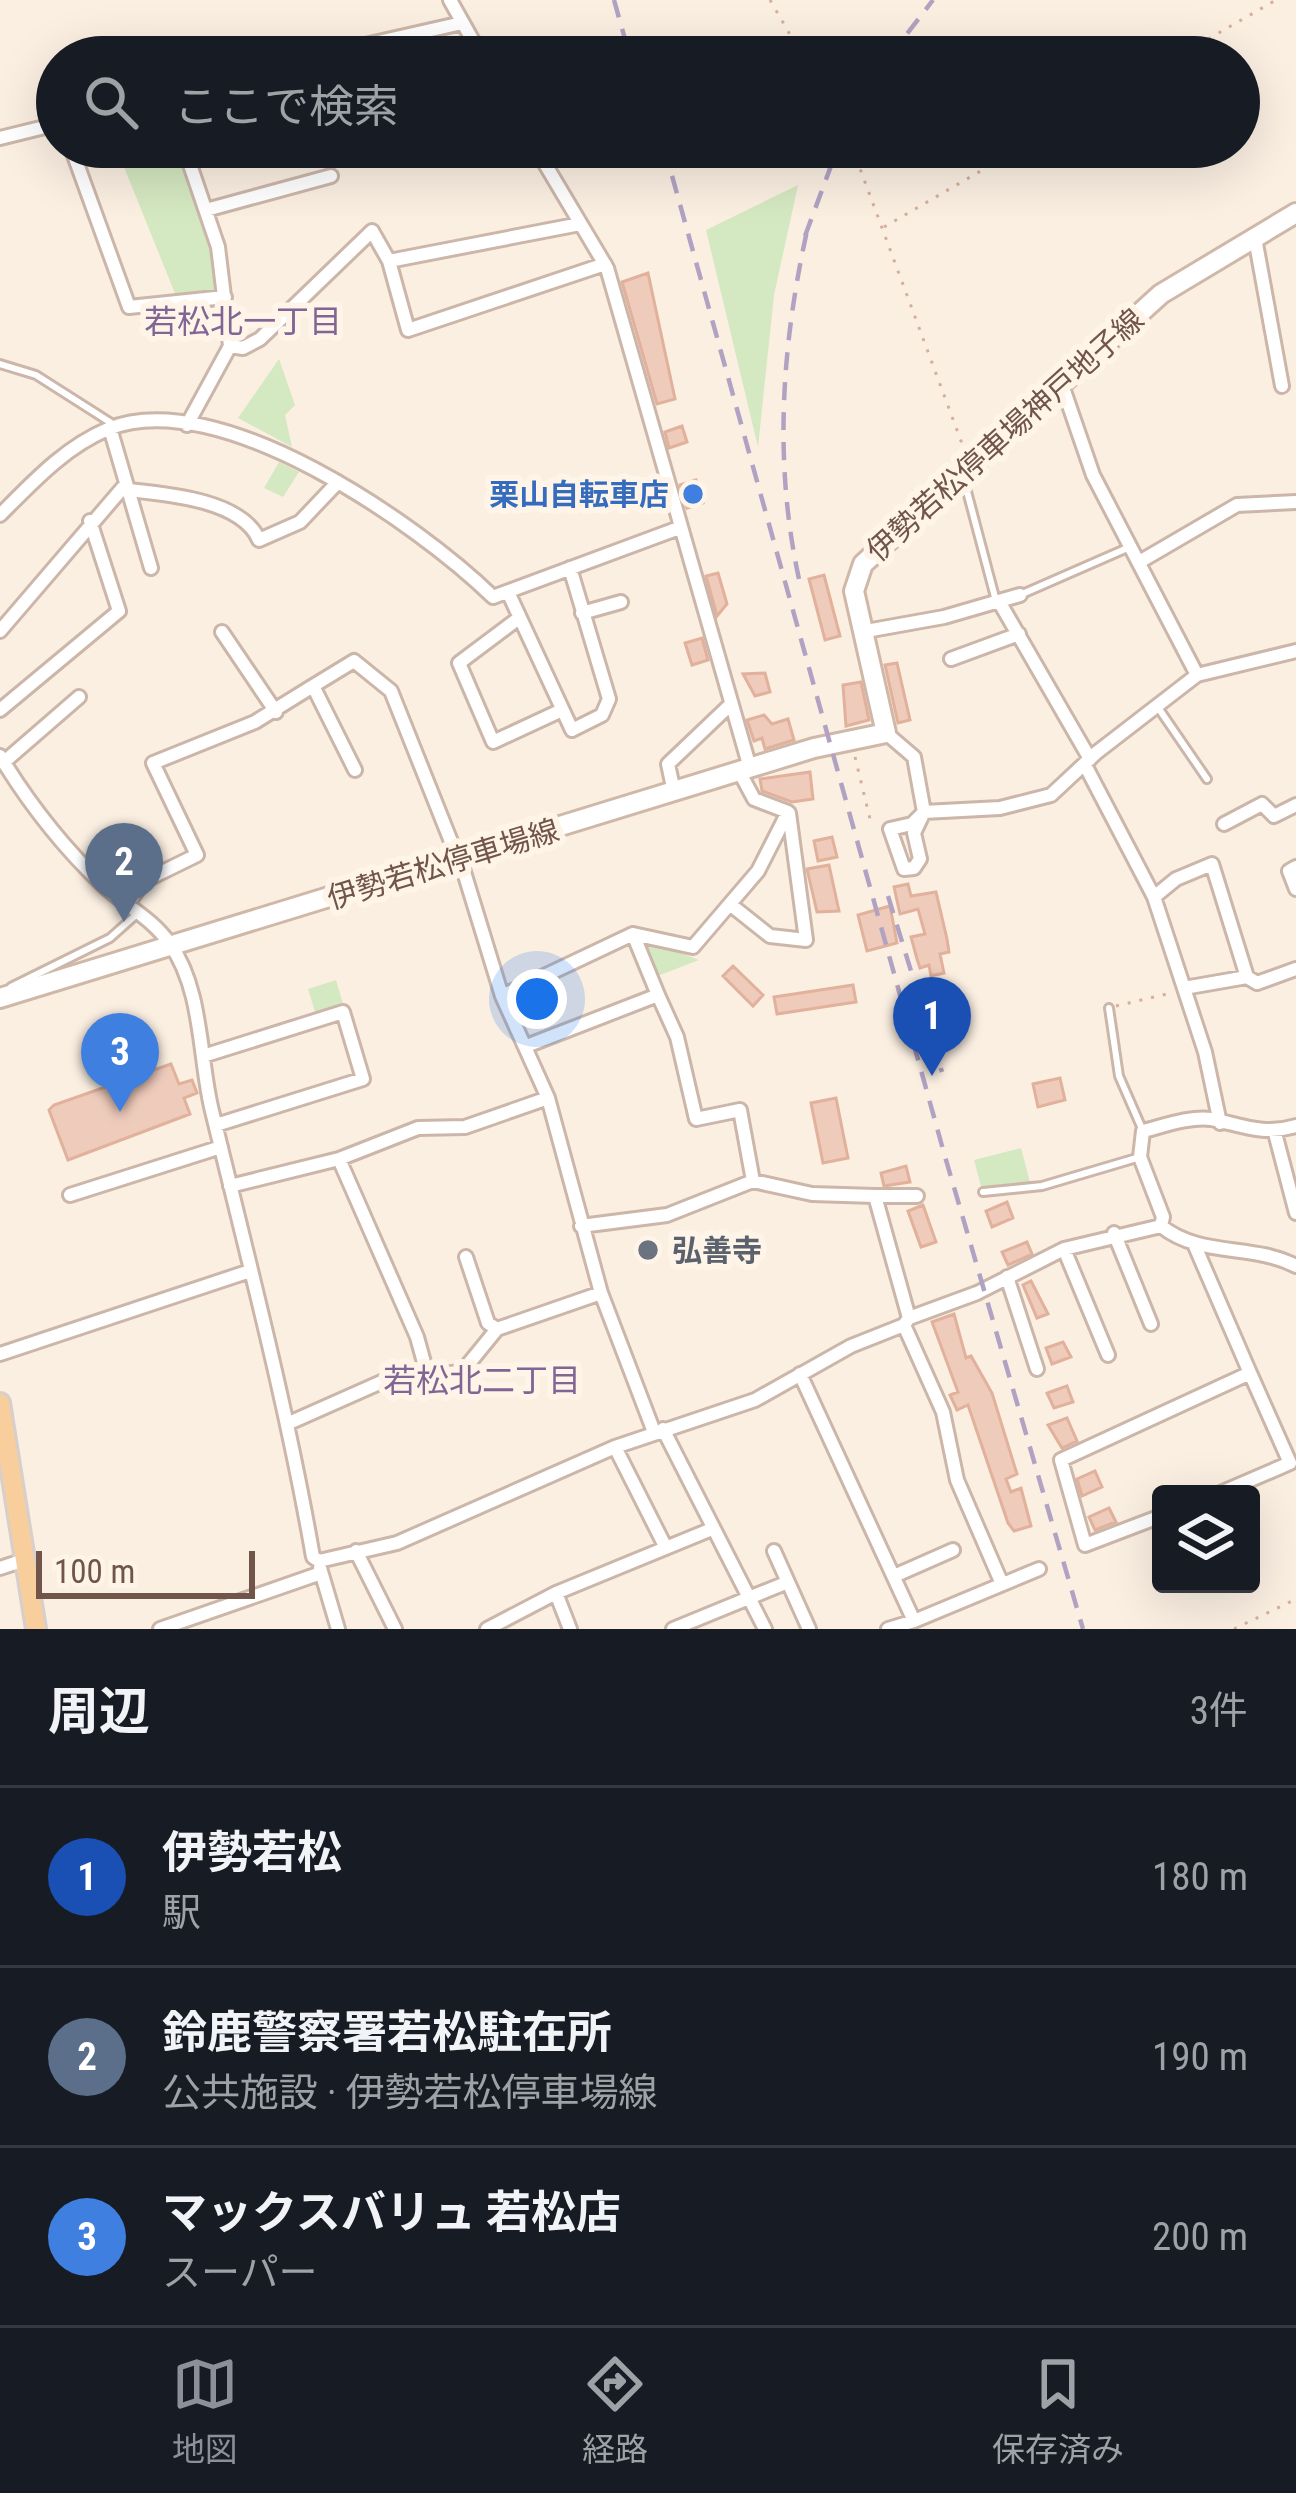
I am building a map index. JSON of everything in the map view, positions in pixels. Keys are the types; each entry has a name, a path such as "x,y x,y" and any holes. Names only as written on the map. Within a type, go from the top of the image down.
{"main road":[{"name":"伊勢若松停車場神戸地子線","path":"886,733 854,591 857,571 1161,294 1296,213"},
{"name":"伊勢若松停車場線","path":"2,998 850,738 886,733"},
{"path":"0,1403 36,1629"}],"street":[{"path":"450,0 470,36"},
{"path":"405,36 462,23"},
{"path":"0,138 36,129"},
{"path":"78,168 129,307 224,297"},
{"path":"187,425 230,346 206,210 191,168"},
{"path":"547,168 605,264 754,799 788,812"},
{"path":"206,210 331,176"},
{"path":"389,261 580,224"},
{"path":"230,346 243,348 260,339 372,231 389,261 408,330 605,264"},
{"path":"1255,238 1282,386"},
{"path":"1061,382 1094,475 1197,676"},
{"path":"0,514 66,451 113,427 163,421 257,442 338,482 376,503 493,597 679,528"},
{"path":"113,427 151,568"},
{"path":"127,487 232,514 253,525 259,540 300,522 338,482"},
{"path":"0,632 90,521 127,487"},
{"path":"1141,561 1237,505 1296,502"},
{"path":"0,710 119,611 90,521"},
{"path":"508,592 572,730 602,716 609,699 570,568"},
{"path":"866,632 999,604 1020,595"},
{"path":"582,613 621,602"},
{"path":"999,604 1088,762 1154,897 1185,990 1220,1123"},
{"path":"519,618 459,663 494,742 562,710"},
{"path":"222,632 276,712"},
{"path":"951,659 1019,634"},
{"path":"886,733 914,757 925,812 914,833 920,859 914,868 904,869 890,829 912,824 925,812 1028,803 1051,795 1197,676 1296,651"},
{"path":"135,907 144,881 197,855 153,764 276,712 354,661 391,692 459,859 502,996 529,1045 548,1098 601,1293 658,1430 765,1629"},
{"path":"313,686 355,770"},
{"path":"79,697 2,759 28,801 93,874 135,907 172,946 289,1423 313,1557 338,1629"},
{"path":"674,792 668,764 730,706"},
{"path":"1224,824 1262,804 1274,816 1296,806"},
{"path":"502,996 633,934 693,947 758,871 788,812"},
{"path":"731,905 770,935 806,940 788,812"},
{"path":"1154,897 1176,879 1212,864 1247,977 1257,983 1296,969"},
{"path":"1296,867 1288,871 1296,889"},
{"path":"633,934 676,1037 696,1119 740,1110 754,1181"},
{"path":"1185,990 1247,977"},
{"path":"529,1045 658,995"},
{"path":"202,1056 344,1012 363,1079 216,1125"},
{"path":"230,1186 339,1159 418,1128 466,1127 548,1098"},
{"path":"1161,1226 1163,1217 1140,1157 1143,1131 1209,1119 1274,1133 1296,1126"},
{"path":"1274,1133 1296,1213"},
{"path":"70,1195 220,1147"},
{"path":"339,1159 417,1336 428,1377"},
{"path":"581,1226 667,1215 754,1181 812,1194 917,1196"},
{"path":"875,1196 906,1321 943,1412 953,1467 1001,1584"},
{"path":"160,1629 356,1551 397,1543 658,1430 741,1406 906,1321 1064,1249 1161,1226 1195,1246 1266,1252 1296,1266"},
{"path":"1114,1234 1151,1324"},
{"path":"1195,1246 1293,1461 1238,1485"},
{"path":"1064,1249 1108,1355"},
{"path":"466,1257 488,1323 497,1329"},
{"path":"0,1354 250,1270"},
{"path":"1007,1277 1037,1369"},
{"path":"289,1423 386,1381 462,1372 497,1329 601,1293"},
{"path":"1152,1519 1085,1545 1061,1460 1250,1373"},
{"path":"800,1374 914,1621"},
{"path":"615,1447 666,1548"},
{"path":"487,1629 556,1593 712,1529"},
{"path":"894,1576 953,1550"},
{"path":"356,1551 395,1629"},
{"path":"774,1551 808,1629"},
{"path":"0,1568 28,1559"},
{"path":"889,1629 1040,1569"},
{"path":"674,1629 788,1582"},
{"path":"556,1593 570,1629"}],"lane":[{"path":"0,364 36,375 113,427"},
{"path":"966,471 999,604"},
{"path":"1020,595 1132,547"},
{"path":"1159,709 1207,779"},
{"path":"2,998 22,978 110,938 135,907"},
{"path":"1109,1008 1119,1076 1143,1131"},
{"path":"983,1192 1042,1186 1140,1157"}],"path":[{"path":"770,0 791,36"},
{"path":"1213,36 1276,0"},
{"path":"860,168 966,471"},
{"path":"883,227 986,168"},
{"path":"850,738 870,819"},
{"path":"1109,1008 1185,990"},
{"path":"1234,1629 1296,1599"}],"green space":[{"path":"124,168 186,168 210,240 218,294 176,296"},
{"path":"798,185 774,295 758,447 706,230"},
{"path":"279,359 295,405 285,415 292,447 238,418"},
{"path":"279,462 299,472 283,497 264,488"},
{"path":"650,941 699,960 655,977 643,946"},
{"path":"336,980 344,1007 316,1015 308,989"},
{"path":"1021,1148 1030,1182 982,1190 974,1160"}],"building":[{"path":"648,273 675,399 657,404 622,282"},
{"path":"682,426 687,442 669,448 665,432"},
{"path":"696,480 703,503 687,508 680,485"},
{"path":"718,573 727,604 717,616 706,576"},
{"path":"824,575 840,636 825,640 809,579"},
{"path":"702,638 708,660 692,665 685,643"},
{"path":"897,663 910,720 898,723 885,665"},
{"path":"765,673 770,692 755,696 743,674"},
{"path":"861,682 869,720 846,726 843,685"},
{"path":"764,715 772,724 788,719 794,740 765,749 762,738 754,741 747,720"},
{"path":"810,772 813,799 792,802 762,791 760,779"},
{"path":"832,837 837,857 818,861 814,841"},
{"path":"829,865 839,911 817,912 807,869"},
{"path":"908,884 911,896 936,892 949,952 940,954 944,973 931,976 929,965 920,968 911,937 925,934 918,909 900,914 894,887"},
{"path":"890,906 897,943 867,951 858,915"},
{"path":"733,966 763,995 753,1006 723,976"},
{"path":"853,985 856,1002 777,1014 774,997"},
{"path":"171,1064 179,1084 192,1080 197,1093 184,1098 190,1114 68,1160 49,1110 54,1105"},
{"path":"1060,1078 1065,1100 1038,1107 1033,1084"},
{"path":"836,1098 848,1158 823,1163 811,1103"},
{"path":"906,1166 910,1182 884,1186 881,1173"},
{"path":"1007,1202 1013,1218 992,1227 986,1211"},
{"path":"923,1205 936,1242 921,1247 908,1211"},
{"path":"1027,1242 1032,1254 1008,1265 1002,1252"},
{"path":"1031,1281 1048,1314 1037,1318 1023,1285"},
{"path":"954,1314 966,1358 971,1356 992,1393 1017,1474 1006,1479 1011,1492 1021,1488 1031,1526 1014,1531 1008,1523 968,1405 957,1410 950,1395 958,1392 932,1322"},
{"path":"1063,1342 1071,1357 1052,1364 1046,1348"},
{"path":"1067,1386 1073,1402 1054,1408 1047,1393"},
{"path":"1067,1418 1077,1441 1062,1448 1048,1425"},
{"path":"1095,1471 1102,1487 1082,1496 1077,1479"},
{"path":"1109,1508 1116,1522 1095,1530 1089,1517"}],"railway":[{"path":"614,0 624,36"},
{"path":"905,36 933,0"},
{"path":"670,168 944,1153 1083,1629"},
{"path":"805,236 830,168"},
{"path":"799,579 786,490 784,400 792,311 809,222"},
{"path":"888,896 942,1072"}],"place":[{"name":"栗山自転車店","path":"693,494"},
{"name":"鈴鹿警察署若松駐在所","path":"124,922"},
{"name":"伊勢若松","path":"932,1076"},
{"name":"マックスバリュ 若松店","path":"120,1112"},
{"name":"弘善寺","path":"648,1250"}],"district":[{"name":"若松北一丁目","path":"243,321"},
{"name":"若松北二丁目","path":"482,1380"}]}
